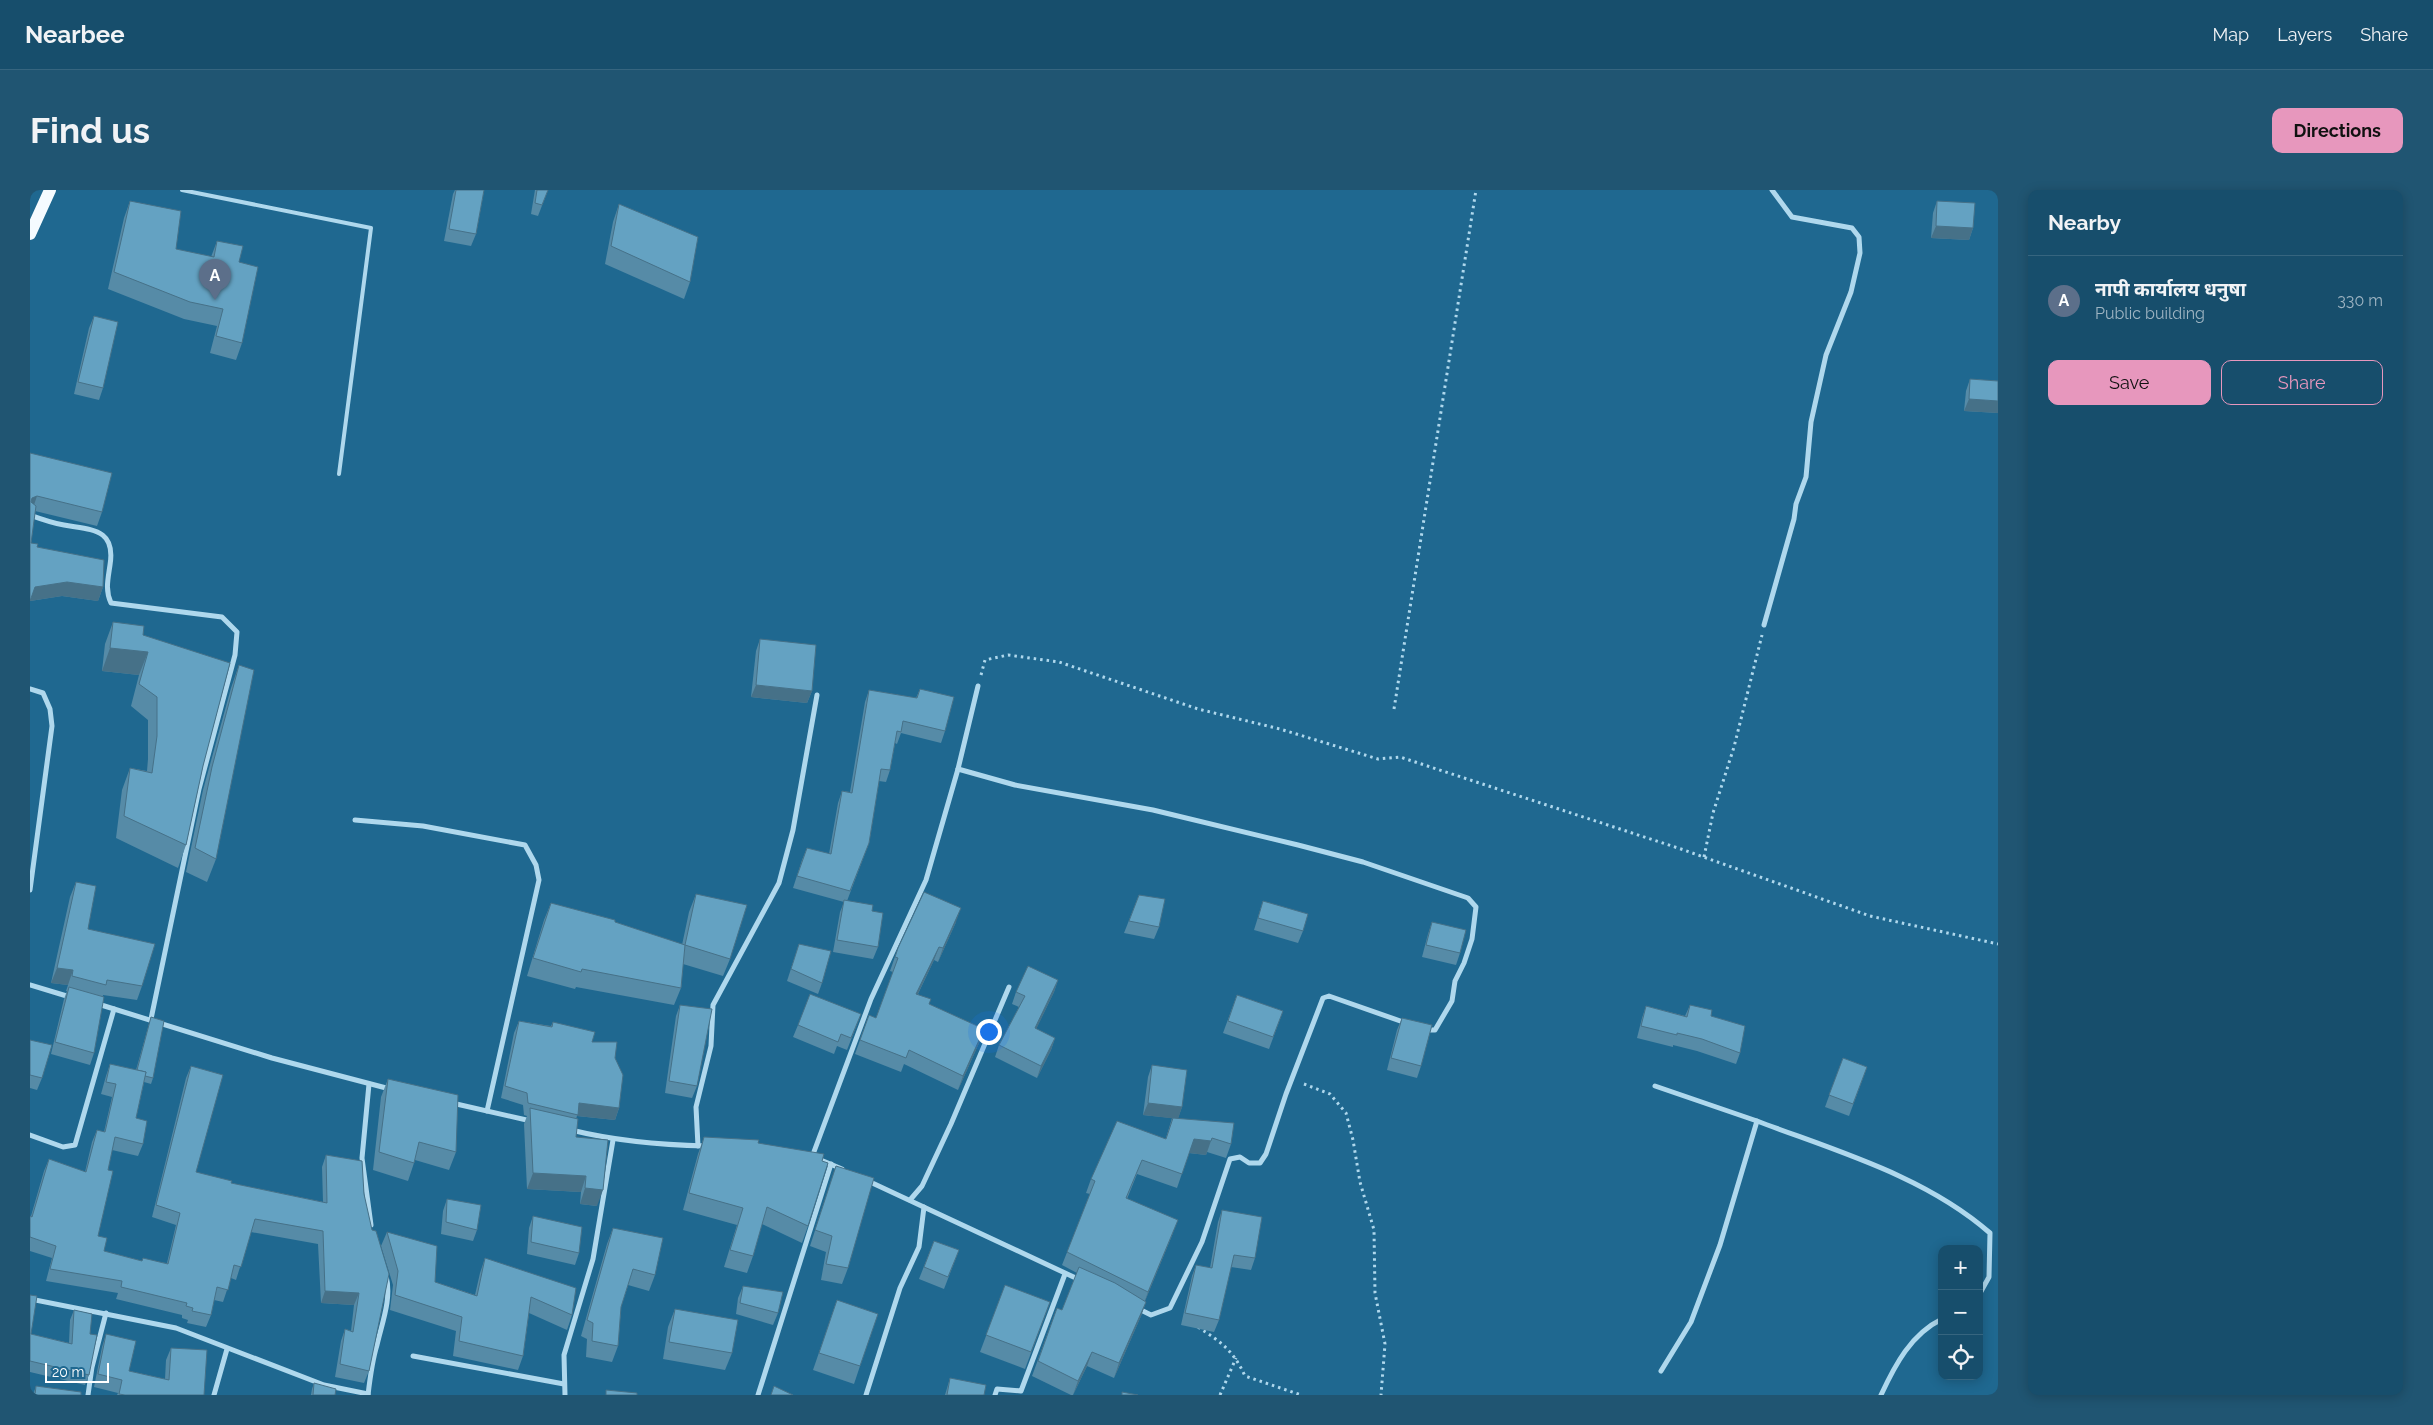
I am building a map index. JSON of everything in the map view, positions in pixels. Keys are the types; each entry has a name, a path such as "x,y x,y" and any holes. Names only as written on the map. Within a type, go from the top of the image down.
{"main road":[{"path":"30,234 50,190"}],"street":[{"path":"1764,625 1794,518 1796,504 1806,477 1811,422 1826,355 1851,292 1860,253 1859,237 1852,228 1792,217 1772,190"},
{"path":"30,516 63,525 90,528 101,533 108,541 112,554 107,587 107,594 111,603 222,617 237,632 235,655 199,789 150,1019"},
{"path":"846,1171 809,1156 870,999 926,880 958,769 978,686"},
{"path":"30,688 43,693 50,708 52,726 30,890"},
{"path":"698,1146 696,1107 711,1046 713,1005 779,883 793,830 817,695"},
{"path":"958,769 1015,785 1153,810 1298,845 1363,862 1468,898 1476,907 1472,939 1464,963 1454,981 1452,1001 1435,1030 1426,1030 1418,1027"},
{"path":"355,820 423,826 524,845 536,865 539,880 487,1111"},
{"path":"30,985 76,998"},
{"path":"910,1200 922,1186 951,1124 1009,987"},
{"path":"1128,1303 1151,1315 1170,1308 1202,1242 1230,1159 1240,1157 1249,1162 1260,1163 1266,1154 1290,1083 1323,998 1329,996 1410,1024"},
{"path":"95,1003 272,1058 396,1090"},
{"path":"30,1135 63,1147 75,1145 114,1009"},
{"path":"370,1084 362,1158 374,1235"},
{"path":"1655,1086 1757,1121 1896,1174 1972,1217 1990,1233 1989,1278 1982,1290"},
{"path":"442,1101 535,1122"},
{"path":"1661,1370 1691,1322 1720,1245 1757,1121"},
{"path":"564,1129 613,1140 658,1145 717,1146"},
{"path":"565,1395 564,1355 593,1259 613,1140"},
{"path":"758,1395 830,1164"},
{"path":"862,1178 1089,1284"},
{"path":"866,1395 900,1288 918,1247 924,1208"},
{"path":"30,1299 176,1328 324,1385 368,1394 377,1342 382,1332 388,1286 384,1269"},
{"path":"996,1395 997,1389 1022,1391 1065,1274"},
{"path":"88,1395 92,1367 106,1313"},
{"path":"1881,1395 1895,1366 1910,1344 1929,1325 1938,1321"},
{"path":"214,1395 227,1349"},
{"path":"413,1356 564,1384"}],"lane":[{"path":"182,190 371,228 339,474"}],"path":[{"path":"1394,708 1476,190"},
{"path":"1704,857 1713,813 1734,747 1764,625"},
{"path":"978,686 985,660 1008,655 1059,662 1198,709 1280,729 1378,759 1400,757 1704,857 1870,916 1998,944"},
{"path":"1290,1083 1308,1084 1330,1094 1346,1113 1360,1182 1374,1230 1375,1293 1385,1344 1382,1395"},
{"path":"1193,1324 1224,1344 1236,1358 1245,1376 1301,1395"},
{"path":"1220,1395 1236,1358"}],"building":[{"path":"456,190 484,190 476,234 449,229"},
{"path":"537,190 548,190 542,205 535,203"},
{"path":"130,201 181,211 176,249 214,257 217,241 243,246 239,262 258,267 242,343 216,336 223,309 190,302 114,272"},
{"path":"1937,201 1975,203 1973,228 1936,226"},
{"path":"619,204 698,237 690,282 611,246"},
{"path":"94,316 118,322 103,388 78,382"},
{"path":"1970,379 1998,381 1998,401 1969,399"},
{"path":"30,453 112,473 102,512 37,496 32,498 31,502 36,506 31,543 38,544 37,547 104,560 103,587 67,582 35,587 30,601"},
{"path":"113,622 144,626 143,635 230,663 203,766 186,845 124,816 130,768 152,773 157,736 157,697 139,684 148,652 110,648"},
{"path":"760,639 816,645 812,691 756,685"},
{"path":"239,665 254,670 216,859 195,848 212,767"},
{"path":"920,689 954,697 945,731 903,721 901,732 897,731 890,770 881,769 869,843 850,891 797,876 807,848 831,854 842,791 852,793 869,690 917,698"},
{"path":"76,882 96,886 88,929 155,944 142,986 107,980 106,985 72,976 73,970 57,968"},
{"path":"924,892 961,908 943,948 939,947 916,994 931,999 929,1004 984,1029 963,1076 909,1050 906,1058 860,1040 869,1015 876,1018 898,958 895,957 898,948"},
{"path":"696,894 747,905 730,959 685,945"},
{"path":"1139,895 1165,899 1159,927 1129,921"},
{"path":"844,900 873,905 872,911 883,913 878,947 837,940"},
{"path":"1263,901 1308,914 1303,931 1258,918"},
{"path":"551,903 615,920 615,922 685,945 681,988 582,969 581,972 533,958"},
{"path":"1432,922 1466,930 1460,953 1426,945"},
{"path":"799,944 831,951 822,983 791,969"},
{"path":"1028,966 1058,980 1035,1028 1055,1038 1041,1066 999,1045 1025,996 1016,992"},
{"path":"69,987 104,997 94,1053 55,1042"},
{"path":"810,994 861,1014 851,1038 841,1034 838,1042 798,1025"},
{"path":"1237,995 1283,1011 1273,1037 1228,1021"},
{"path":"680,1005 712,1009 697,1086 669,1081"},
{"path":"1690,1005 1712,1010 1711,1016 1745,1026 1740,1053 1702,1039 1641,1026 1646,1006 1687,1017"},
{"path":"151,1017 164,1021 153,1078 145,1076 146,1072 137,1070"},
{"path":"1402,1018 1432,1025 1421,1066 1391,1058"},
{"path":"519,1021 552,1027 553,1022 595,1032 592,1042 617,1042 615,1058 623,1075 619,1108 579,1103 578,1115 528,1103 527,1093 505,1086"},
{"path":"30,1040 52,1045 42,1078 30,1075"},
{"path":"1843,1058 1867,1067 1853,1104 1829,1095"},
{"path":"110,1064 146,1072 136,1118 147,1121 143,1144 115,1137 108,1170 113,1171 98,1236 107,1238 104,1251 142,1261 143,1258 168,1264 180,1213 156,1205 191,1066 223,1075 196,1172 232,1181 231,1183 327,1203 326,1155 362,1161 364,1194 372,1230 376,1231 389,1274 369,1371 340,1364 345,1329 353,1332 359,1293 325,1291 323,1231 255,1219 241,1267 234,1265 228,1290 217,1287 211,1315 192,1311 193,1308 186,1306 187,1303 121,1287 122,1281 50,1269 56,1246 30,1237 30,1216 32,1217 49,1159 86,1172 97,1130 105,1132 116,1084 106,1082"},
{"path":"1152,1065 1187,1070 1182,1107 1148,1103"},
{"path":"388,1079 458,1095 456,1152 419,1142 414,1163 379,1152"},
{"path":"530,1108 578,1119 576,1137 608,1140 603,1190 585,1188 586,1176 533,1173"},
{"path":"1173,1118 1234,1123 1231,1144 1212,1138 1211,1141 1194,1139 1182,1174 1142,1160 1126,1198 1178,1220 1148,1292 1067,1252 1095,1181 1091,1179 1117,1121 1166,1139"},
{"path":"704,1137 759,1140 758,1143 824,1154 822,1161 828,1163 808,1226 767,1207 753,1256 730,1250 743,1208 689,1193"},
{"path":"836,1166 874,1178 848,1268 826,1264 832,1236 815,1230"},
{"path":"447,1199 481,1205 477,1230 446,1222"},
{"path":"1222,1210 1262,1217 1255,1258 1234,1255 1219,1320 1185,1313 1196,1265 1212,1268"},
{"path":"533,1216 582,1227 579,1253 531,1242"},
{"path":"613,1228 663,1238 655,1275 633,1269 621,1307 618,1346 592,1341 593,1323 587,1320"},
{"path":"387,1232 437,1246 435,1282 477,1296 485,1258 576,1288 572,1315 531,1297 523,1356 459,1341 462,1317 395,1295 398,1271"},
{"path":"934,1241 959,1250 948,1277 924,1267"},
{"path":"1079,1267 1115,1283 1146,1302 1119,1363 1092,1352 1078,1381 1038,1361 1057,1308 1062,1310"},
{"path":"1005,1285 1050,1302 1031,1352 986,1335"},
{"path":"743,1286 783,1292 778,1313 740,1303"},
{"path":"30,1295 37,1296 31,1334 72,1344 74,1310 92,1314 90,1334 97,1335 89,1375 30,1361"},
{"path":"837,1300 878,1314 860,1366 819,1353"},
{"path":"675,1309 738,1320 732,1353 669,1342"},
{"path":"106,1334 136,1341 129,1371 169,1380 171,1348 207,1350 204,1395 119,1394 122,1380 98,1374"},
{"path":"950,1378 986,1385 984,1395 947,1395"},
{"path":"314,1383 336,1389 335,1395 313,1395"},
{"path":"36,1386 81,1392 81,1395 35,1395"},
{"path":"774,1386 793,1395 771,1395"},
{"path":"606,1390 637,1393 637,1395 606,1395"},
{"path":"1122,1392 1138,1395 1122,1395"}],"place":[{"name":"नापी कार्यालय धनुषा","path":"215,300"}]}
